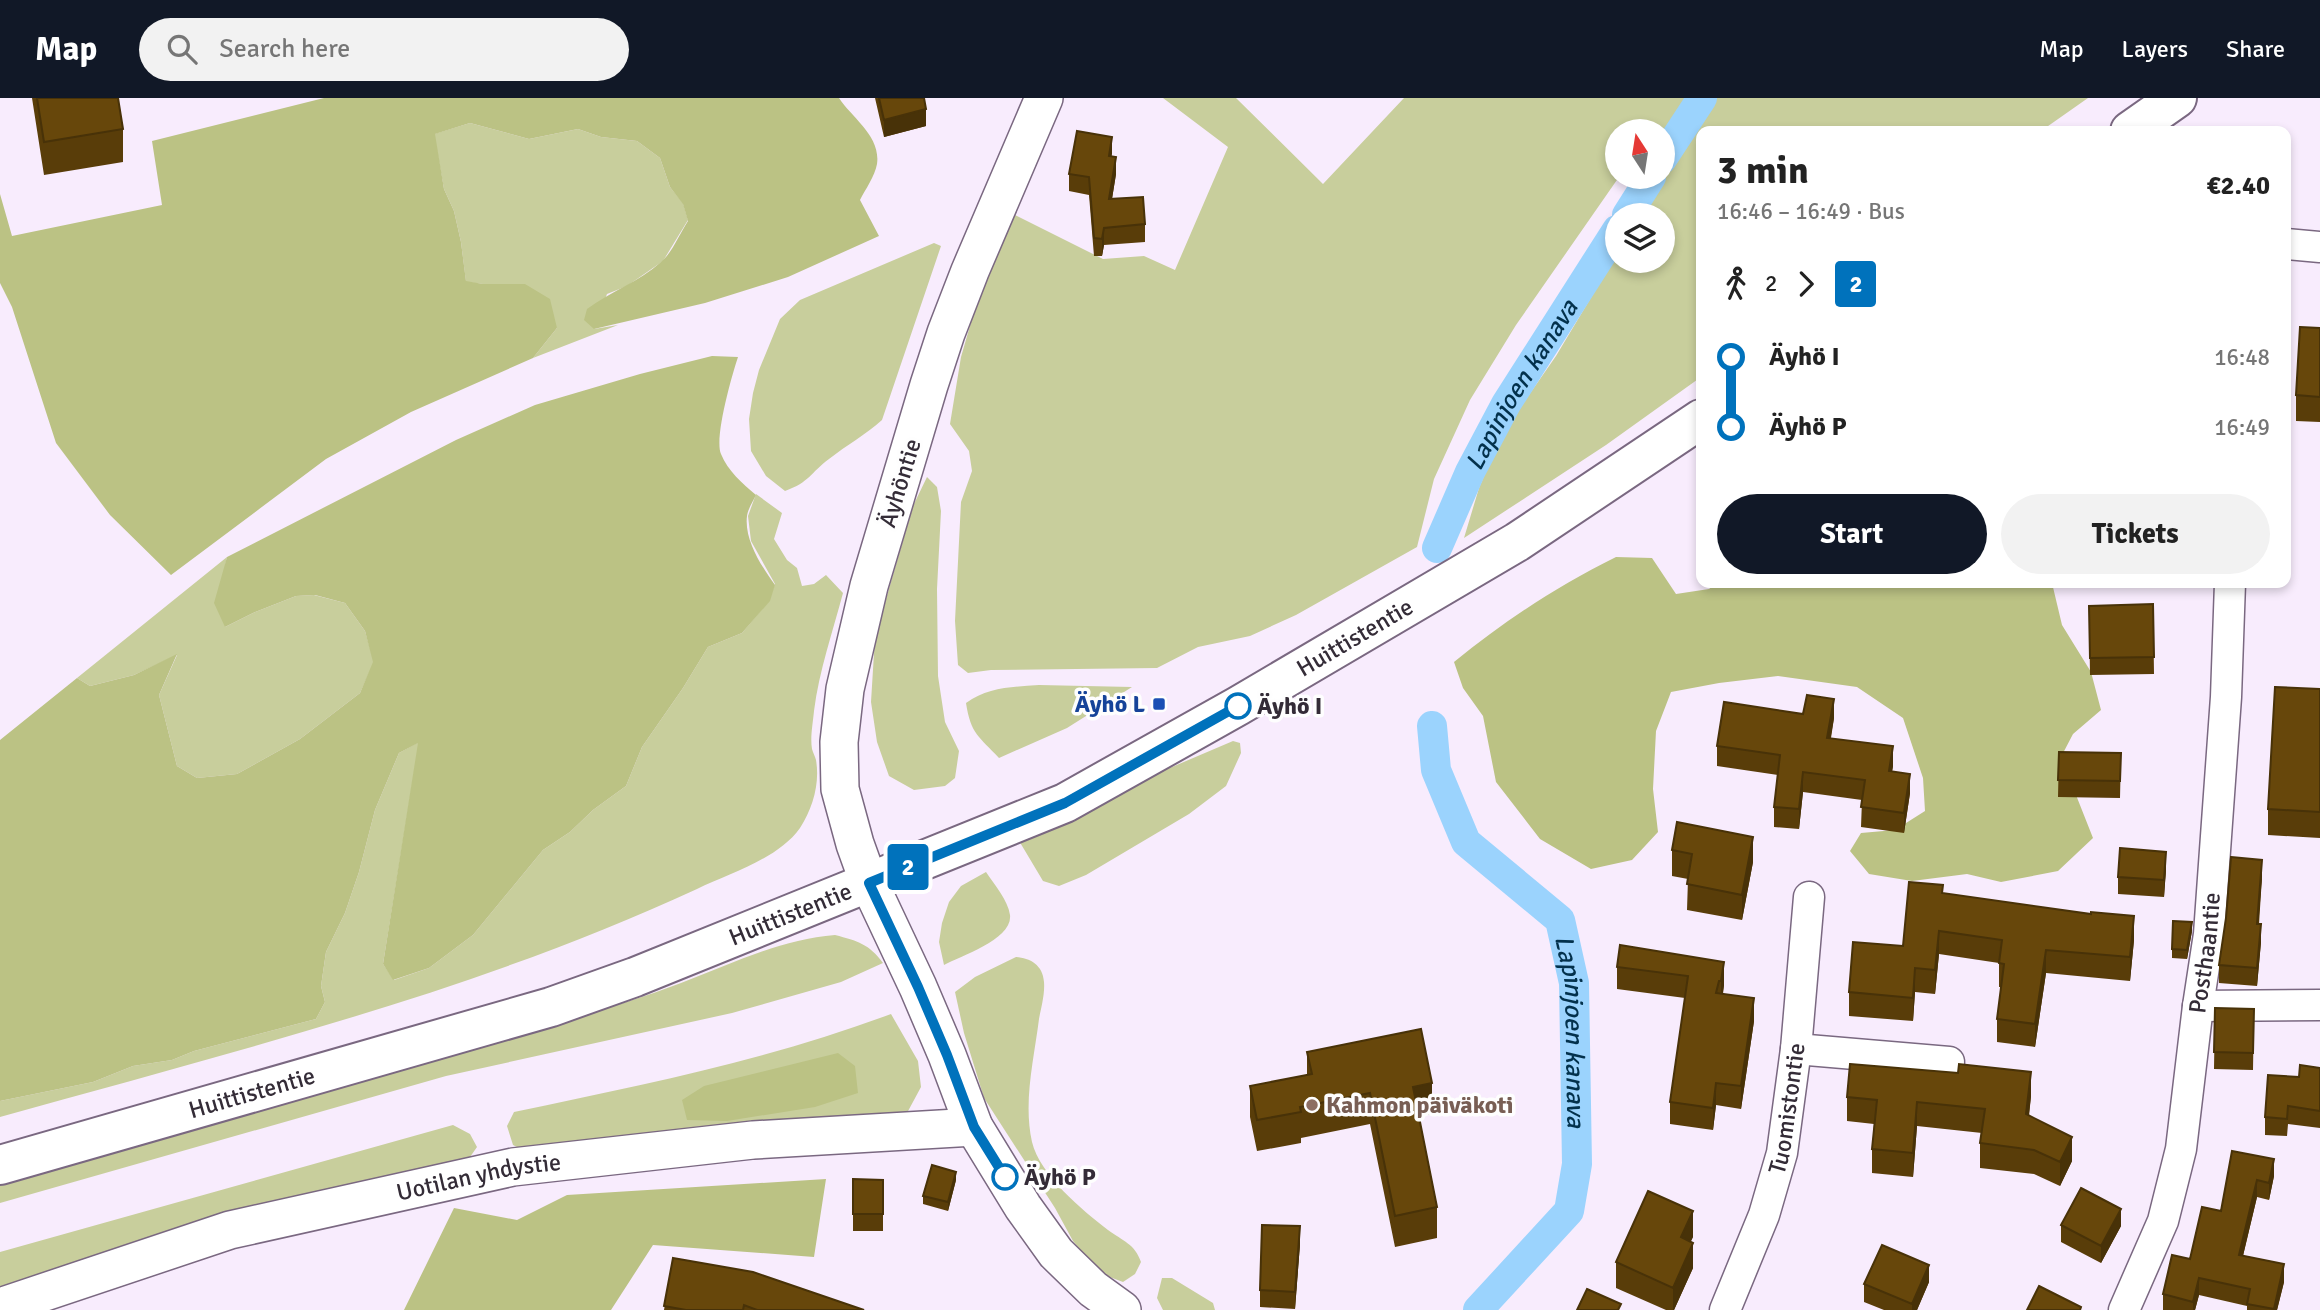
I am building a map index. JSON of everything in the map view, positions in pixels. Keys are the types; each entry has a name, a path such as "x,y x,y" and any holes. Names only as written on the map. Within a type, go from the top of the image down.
{"highway":[{"path":"2137,126 2177,98"},
{"name":"Huittistentie","path":"0,1164 551,1007 635,977 1076,797 1238,706 1517,542 1696,422"}],"main road":[{"name":"Äyhöntie","path":"1044,98 970,271 929,385 869,586 845,690 839,742 840,789 869,883 918,987 974,1127 1023,1207 1056,1253 1093,1289 1122,1310"},
{"name":"Uotilan yhdystie","path":"0,1307 230,1230 513,1167 753,1140 974,1127"}],"street":[{"path":"2291,244 2320,247"},
{"name":"Posthaantie","path":"2124,1310 2163,1221 2178,1161 2211,908 2226,697 2230,588"},
{"name":"Tuomistontie","path":"1725,1310 1755,1241 1782,1153 1796,1049 1809,897"},
{"path":"2198,1006 2320,1005"},
{"path":"1796,1049 1949,1062"}],"green space":[{"path":"324,98 839,98 875,145 876,169 860,200 879,236 788,277 705,303 594,329 584,320 587,309 661,262 688,221 683,204 670,187 660,158 637,141 601,137 578,129 529,139 470,123 435,134 444,189 454,211 461,242 466,281 483,284 525,284 550,299 557,328 533,358 411,412 326,459 171,575 110,515 56,443 12,307 0,283 0,194 12,236 162,205 152,141"},
{"path":"1163,98 1236,98 1323,184 1404,98 2088,98 2048,126 1696,126 1696,381 1606,445 1464,538 1479,488 1496,448 1606,273 1675,273 1675,203 1646,203 1655,189 1675,189 1675,119 1605,119 1605,189 1611,189 1516,325 1470,400 1434,479 1417,547 1296,615 1250,636 1198,647 1157,668 991,670 968,673 958,665 955,621 961,502 972,471 969,451 950,424 961,357 976,305 1013,214 1103,259 1144,256 1175,270 1228,147"},
{"path":"470,123 529,139 578,129 601,137 637,141 660,158 670,187 683,203 688,220 663,261 627,286 607,294 594,329 618,325 533,358 557,328 483,284 466,282 461,242 454,211 444,189 434,134"},
{"path":"934,243 941,246 882,420 829,459 805,481 785,491 766,476 751,451 749,419 759,370 780,319 800,300"},
{"path":"712,356 738,357 725,406 719,446 731,471 756,495 747,516 748,534 760,562 775,585 770,601 742,633 708,647 642,747 626,786 593,810 570,832 543,850 473,935 429,968 393,980 383,964 418,743 399,753 375,810 345,913 326,952 321,986 325,1002 316,1019 194,1051 172,1060 133,1066 93,1082 0,1101 0,740 77,678 90,686 134,675 177,654 159,695 177,766 197,778 237,774 300,739 360,693 373,662 365,631 345,603 315,595 296,596 225,627 214,603 227,557 456,440 535,405"},
{"path":"927,477 937,487 941,511 937,589 938,676 945,722 959,751 955,778 945,786 914,790 889,776 877,742 871,702 875,637 913,506"},
{"path":"756,494 782,513 774,539 787,560 797,568 802,586 814,584 826,575 843,593 816,696 811,740 817,769 814,795 809,812 791,839 766,857 738,871 613,926 527,959 353,1017 0,1117 0,1101 93,1082 133,1066 172,1060 194,1051 316,1019 325,1002 321,986 326,952 345,913 375,810 399,753 419,742 383,964 394,980 429,968 473,935 543,850 570,832 593,810 626,786 642,747 708,647 742,633 769,601 775,584 751,541 748,516"},
{"path":"227,557 224,571 225,627 296,596 314,595 345,603 365,631 374,662 360,693 300,739 237,774 197,778 177,766 159,695 177,655 134,675 90,686 77,678"},
{"path":"1616,557 1652,558 1676,594 1710,588 2053,588 2062,625 2091,672 2101,710 2073,734 2061,757 2093,838 2058,871 2001,882 1967,874 1912,881 1869,874 1850,851 1861,833 1895,830 1925,811 1923,778 1903,718 1857,687 1778,676 1671,692 1656,731 1653,789 1658,832 1632,860 1591,869 1540,839 1496,782 1483,716 1463,688 1454,662 1532,605"},
{"path":"1039,685 1132,687 1067,728 999,758 973,729 966,703 992,691"},
{"path":"1233,741 1240,743 1241,753 1226,786 1189,814 1086,875 1059,886 1043,881 1015,834"},
{"path":"986,872 1007,904 1009,924 984,946 944,965 939,942 949,902 961,886"},
{"path":"835,935 862,944 873,951 883,963 841,982 732,1013 446,1076 0,1203 0,1175 542,1028 647,995 757,953 815,937"},
{"path":"1016,957 1035,964 1041,971 1044,982 1029,1096 1032,1142 1044,1167 1063,1191 1135,1251 1141,1262 1135,1274 1123,1282 1099,1273 1073,1241 1055,1208 984,1098 964,1033 955,992 975,977"},
{"path":"891,1014 918,1061 921,1087 907,1113 527,1152 513,1145 507,1126 514,1112 751,1058"},
{"path":"838,1053 855,1066 858,1093 815,1107 727,1121 687,1120 682,1100 704,1086"},
{"path":"453,1125 470,1134 477,1147 470,1157 349,1185 155,1237 0,1290 0,1252"},
{"path":"826,1179 814,1257 653,1245 611,1310 404,1310 454,1208 517,1220 567,1195"},
{"path":"1162,1278 1172,1278 1213,1303 1215,1310 1163,1310 1157,1298"}],"building":[{"path":"37,98 118,98 123,129 44,142"},
{"path":"879,98 924,98 926,109 884,120"},
{"path":"1077,131 1112,137 1109,156 1116,157 1109,199 1143,197 1145,224 1104,228 1102,239 1094,238 1089,177 1069,174"},
{"path":"2300,327 2320,328 2320,397 2296,395"},
{"path":"2153,604 2154,657 2090,658 2089,606"},
{"path":"2275,687 2320,689 2320,812 2268,809"},
{"path":"1807,695 1834,699 1827,738 1893,746 1889,771 1910,774 1904,813 1861,807 1865,780 1803,772 1799,809 1774,807 1780,755 1717,746 1724,702 1803,714"},
{"path":"2059,752 2121,753 2120,781 2058,780"},
{"path":"1677,822 1753,837 1742,895 1687,884 1692,854 1672,850"},
{"path":"2120,848 2166,852 2164,880 2118,877"},
{"path":"2231,857 2262,860 2257,968 2219,965"},
{"path":"1909,882 1943,885 1942,893 2091,914 2134,916 2130,957 2046,950 2035,1024 1997,1019 2004,964 1999,963 2002,940 1939,931 1935,970 1915,968 1913,998 1849,992 1853,942 1903,946"},
{"path":"2173,921 2192,922 2187,950 2172,949"},
{"path":"1620,945 1724,962 1716,993 1754,998 1741,1086 1716,1083 1713,1108 1670,1102 1688,976 1617,967"},
{"path":"2215,1008 2254,1009 2253,1053 2214,1052"},
{"path":"1421,1029 1432,1083 1413,1087 1437,1207 1395,1216 1370,1093 1300,1107 1301,1112 1257,1120 1250,1086 1312,1074 1307,1052"},
{"path":"1850,1064 1958,1073 1959,1064 2031,1072 2026,1114 2072,1137 2060,1162 2034,1150 1980,1143 1985,1109 1917,1102 1913,1153 1872,1149 1877,1100 1847,1097"},
{"path":"2300,1065 2320,1068 2320,1111 2288,1106 2287,1119 2265,1117 2268,1075 2299,1077"},
{"path":"2232,1151 2274,1159 2269,1183 2257,1180 2239,1255 2284,1264 2274,1309 2247,1304 2250,1289 2199,1278 2193,1302 2163,1294 2172,1255 2190,1259 2202,1207 2221,1211"},
{"path":"932,1165 956,1172 948,1202 923,1196"},
{"path":"853,1179 883,1180 883,1214 853,1214"},
{"path":"2081,1188 2121,1209 2101,1246 2061,1225"},
{"path":"1648,1191 1693,1211 1681,1237 1693,1243 1673,1288 1616,1262"},
{"path":"1262,1225 1300,1226 1295,1292 1260,1290"},
{"path":"1882,1245 1929,1265 1912,1304 1864,1284"},
{"path":"673,1258 753,1272 864,1310 757,1310 744,1305 743,1310 686,1310 664,1306"},
{"path":"2039,1286 2081,1307 2080,1310 2027,1310"},
{"path":"1587,1289 1621,1304 1618,1310 1577,1310"}],"waterway":[{"name":"Lapinjoen kanava","path":"1675,139 1702,98"},
{"name":"Lapinjoen kanava","path":"1635,203 1643,189"},
{"name":"Lapinjoen kanava","path":"1437,548 1470,472 1506,404 1605,249"},
{"name":"Lapinjoen kanava","path":"1432,726 1436,770 1466,842 1560,920 1574,983 1577,1164 1569,1211 1478,1310"}],"bus line":[{"name":"2","path":"1005,1177 974,1127 918,987 869,883 1065,803 1238,706"}],"place":[{"name":"Äyhö L","path":"1159,704"},
{"name":"Äyhö I","path":"1238,706"},
{"name":"Kahmon päiväkoti","path":"1312,1105"},
{"name":"Äyhö P","path":"1005,1177"}]}
